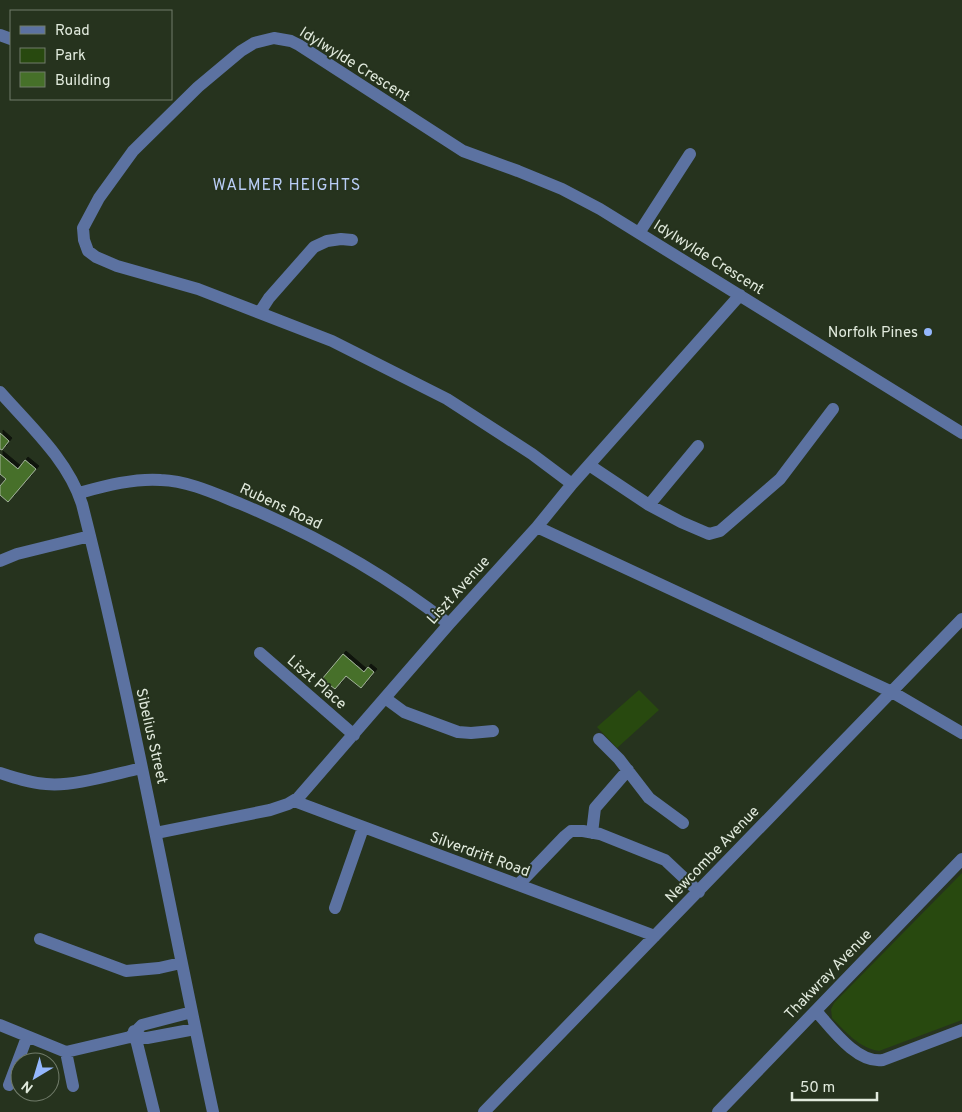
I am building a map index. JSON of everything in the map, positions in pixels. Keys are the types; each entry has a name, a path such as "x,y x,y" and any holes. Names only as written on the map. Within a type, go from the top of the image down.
{"street":[{"name":"Idylwylde Crescent","path":"572,484 532,454 447,399 332,341 198,289 117,266 96,257 88,251 84,240 83,228 99,198 133,152 198,87 254,43 265,39 283,39 299,45 463,151 562,189 639,233 962,433"},
{"path":"639,233 690,154"},
{"path":"260,312 268,298 314,248 327,241 352,240"},
{"name":"Liszt Avenue","path":"156,833 270,810 294,801 302,794 449,624 537,527 572,484 740,295"},
{"name":"Sibelius Street","path":"0,392 58,459 79,493 142,768 213,1112"},
{"path":"589,465 649,505 704,533 714,534 720,531 780,479 833,409"},
{"path":"649,505 698,446"},
{"name":"Rubens Road","path":"79,493 129,482 159,479 180,483 214,494 299,531 371,570 396,585 449,624"},
{"path":"537,527 892,692 962,733"},
{"path":"0,561 17,554 90,536"},
{"name":"Newcombe Avenue","path":"484,1112 699,892 962,618"},
{"name":"Liszt Place","path":"260,653 354,735"},
{"path":"385,698 404,712 458,732 493,731"},
{"path":"599,739 619,758 649,798 683,823"},
{"path":"0,772 31,782 53,785 142,768"},
{"path":"592,832 594,808 628,770"},
{"name":"Silverdrift Road","path":"294,801 655,936"},
{"path":"335,908 363,828"},
{"path":"518,885 571,831 600,834 665,860 699,892"},
{"name":"Thakwray Avenue","path":"718,1112 962,859"},
{"path":"40,939 126,971 159,968 181,963"},
{"path":"133,1036 142,1025 192,1012"},
{"path":"816,1012 855,1052 874,1062 962,1030"},
{"path":"0,1025 66,1052 133,1036 150,1038 195,1029"},
{"path":"133,1036 154,1112"},
{"path":"9,1086 27,1037"},
{"path":"66,1052 73,1086"}],"green space":[{"path":"639,690 659,710 617,748 597,727"},
{"path":"962,873 962,1020 879,1051 865,1047 853,1039 832,1018 831,1009 834,1003"}],"building":[{"path":"0,433 9,441 2,450 0,449"},
{"path":"0,454 18,469 25,460 36,469 8,502 0,495 0,486 6,479 0,474"},
{"path":"343,654 364,672 368,667 374,672 361,688 346,676 335,689 322,679"}],"place":[{"name":"Norfolk Pines","path":"928,332"}],"district":[{"name":"WALMER HEIGHTS","path":"287,184"}]}
